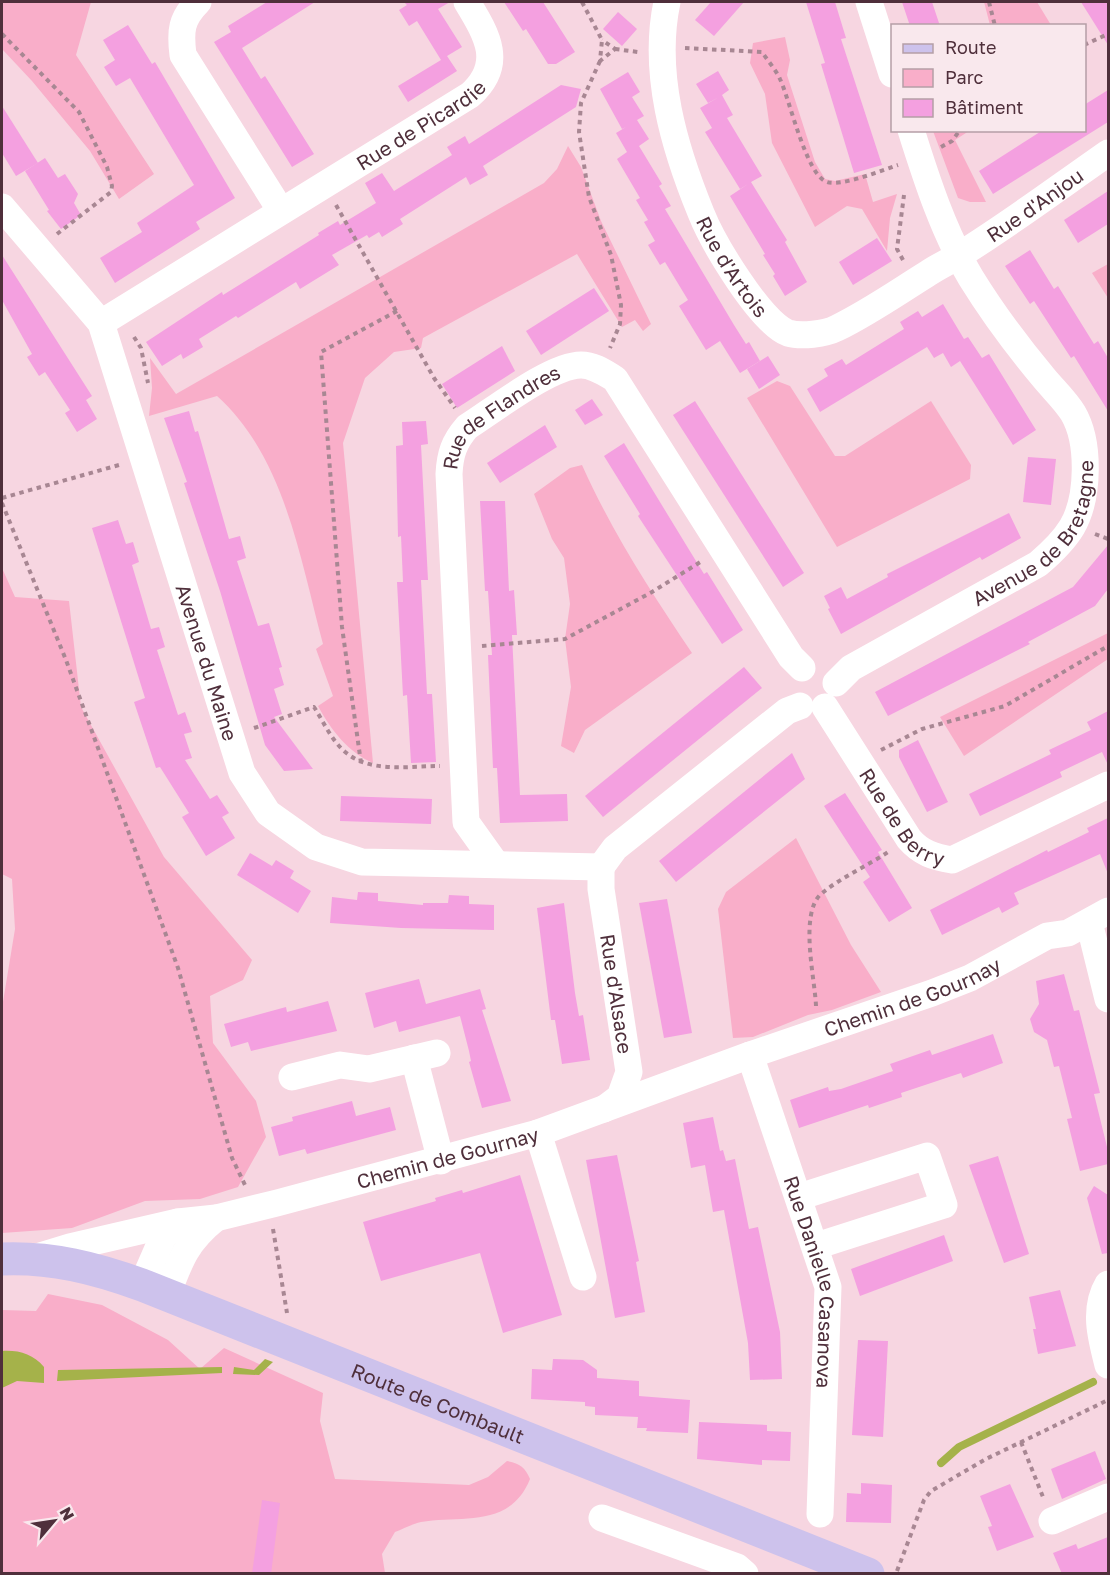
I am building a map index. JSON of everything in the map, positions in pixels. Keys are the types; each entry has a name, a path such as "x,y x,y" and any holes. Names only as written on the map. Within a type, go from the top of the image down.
{"main road":[{"name":"Route de Combault","path":"2,1259 34,1258 71,1263 154,1290 284,1340 811,1563 868,1574"}],"street":[{"path":"198,2 186,14 180,29 183,55 281,211"},
{"name":"Rue de Picardie","path":"101,324 470,95 482,84 490,60 487,35 467,2"},
{"name":"Rue d'Artois","path":"667,2 662,25 662,48 672,132 688,181 705,222 761,312 774,326 790,334 810,334 836,329 958,256"},
{"path":"869,2 891,71"},
{"name":"Avenue de Bretagne","path":"601,867 615,848 787,711 820,699 851,668 1038,564 1062,542 1074,525 1086,463 1082,435 1073,413 1043,377 958,256 912,132"},
{"name":"Rue d'Anjou","path":"958,256 1108,153"},
{"name":"Avenue du Maine","path":"2,207 101,324 242,773 268,813 316,848 362,862 601,867"},
{"name":"Rue de Flandres","path":"496,864 466,822 456,648 450,455 456,439 467,427 562,367 584,364 602,370"},
{"path":"602,370 615,379 627,394 791,657 802,668"},
{"path":"808,665 829,670 820,699 795,700 791,686 792,679 802,668 808,665"},
{"name":"Rue de Berry","path":"820,699 909,839 917,848 933,857 952,860 1108,785"},
{"name":"Rue d'Alsace","path":"601,867 602,898 629,1072 626,1086 620,1097 604,1109"},
{"path":"1099,916 1108,999"},
{"name":"Chemin de Gournay","path":"34,1258 70,1246 178,1222 216,1218 261,1207 441,1161 538,1133 750,1055 932,993 970,978 1047,936 1068,933 1099,916"},
{"path":"627,1053 657,1079 674,1083"},
{"path":"292,1077 340,1065 369,1069 425,1055 441,1161"},
{"name":"Rue Danielle Casanova","path":"750,1055 827,1276 830,1296 820,1515"},
{"path":"538,1133 583,1277"},
{"path":"799,1197 927,1156 944,1205 816,1246"},
{"name":"Chemin de Gournay","path":"154,1290 197,1233 216,1218"},
{"path":"154,1290 163,1237 178,1222"},
{"path":"1108,1284 1101,1297 1100,1324 1108,1365"},
{"path":"1052,1521 1108,1497"},
{"path":"602,1518 737,1567 745,1574"}],"path":[{"path":"582,2 602,40 615,49 600,61"},
{"path":"989,2 994,24"},
{"path":"2,34 79,112 97,144 112,186 111,192 105,198 37,249"},
{"path":"1086,44 1108,34"},
{"path":"602,40 600,61 581,103 579,132 589,197 611,255 621,305 620,324 602,370"},
{"path":"662,48 762,52 780,78 810,162 818,176 828,183 842,182 920,158"},
{"path":"914,282 897,249 906,185 920,158"},
{"path":"332,196 434,378 467,427"},
{"path":"361,764 342,627 321,352 397,311"},
{"path":"2,498 144,458"},
{"path":"2,503 66,660 174,957 232,1158 249,1192 261,1207 288,1320 284,1340"},
{"path":"456,648 565,639 652,592 723,547"},
{"path":"859,761 922,729 1005,705 1108,646"},
{"path":"231,737 314,707 342,749 361,764 386,767 462,765"},
{"path":"817,1032 815,989 808,944 812,916 820,895 909,839"},
{"path":"896,1574 927,1495 986,1459 1108,1400"},
{"path":"1021,1442 1052,1521"}],"green space":[{"path":"2,2 91,2 76,55 154,174 119,199 90,151 32,81 2,49"},
{"path":"984,2 1037,2 1050,24 990,24"},
{"path":"785,37 790,60 787,75 815,162 825,179 835,181 865,174 873,202 897,194 890,218 887,251 862,209 847,206 815,227 772,143 765,94 750,63 753,43"},
{"path":"933,132 967,132 955,140 986,202 970,202 958,198"},
{"path":"568,146 581,167 601,221 651,324 643,331 635,320 622,327 577,254 423,338 421,348 394,352 365,378 343,443 373,763 356,753 341,739 318,706 333,696 316,649 323,644 287,511 259,449 240,421 217,396 149,416 152,388 150,358 176,394 544,183 557,169"},
{"path":"1108,264 1108,298 1092,273"},
{"path":"777,381 790,386 835,456 845,456 931,401 971,465 970,479 837,547 747,398"},
{"path":"582,465 619,538 692,653 585,730 574,753 561,746 571,687 565,639 570,604 564,558 552,539 534,494 570,468"},
{"path":"2,568 15,597 69,601 81,707 164,857 252,960 243,980 210,996 213,1043 256,1101 266,1137 238,1187 200,1199 145,1201 72,1228 2,1233 2,1008 15,929 12,879 2,874"},
{"path":"1108,633 1108,659 964,756 940,717"},
{"path":"796,838 851,945 881,992 832,1010 808,1015 753,1037 733,1038 718,909 726,892"},
{"path":"48,1294 102,1305 168,1340 200,1369 224,1348 323,1393 320,1421 335,1479 469,1485 488,1477 507,1461 522,1467 530,1479 521,1495 510,1506 497,1513 468,1519 421,1522 395,1532 382,1554 385,1573 2,1574 2,1310 36,1311"}],"shaded area":[{"path":"2,1351 20,1352 35,1359 44,1367 44,1383 17,1381 2,1388"},
{"path":"265,1359 273,1362 259,1375 233,1374 234,1367 254,1370"},
{"path":"222,1367 222,1373 57,1381 58,1370"}],"building":[{"path":"267,2 315,2 242,48 261,79 265,76 314,154 292,167 214,42 231,32 228,26"},
{"path":"404,2 450,2 438,9 462,47 447,56 457,71 408,102 398,86 441,60 417,21 409,26 399,10 407,5"},
{"path":"504,2 543,2 575,52 556,64 548,64 526,29 523,31"},
{"path":"711,2 744,2 714,36 695,20"},
{"path":"806,2 835,2 846,38 841,39 882,165 854,173 821,64 825,63"},
{"path":"902,2 932,2 939,24 909,24"},
{"path":"1081,2 1108,2 1108,45"},
{"path":"618,12 637,29 622,46 603,29"},
{"path":"128,25 152,64 155,62 235,198 196,222 200,229 115,283 100,258 142,232 137,223 194,185 130,78 116,86 104,67 115,60 103,40"},
{"path":"718,71 729,90 722,95 733,115 727,118 762,176 751,182 787,240 785,242 807,282 785,296 763,255 765,254 730,196 748,184 740,189 705,132 712,128 700,108 719,97 708,103 696,84"},
{"path":"628,72 640,92 632,97 644,116 637,120 649,139 639,146 662,184 659,186 671,206 665,209 734,325 746,344 749,342 760,361 740,373 720,341 706,350 679,306 688,300 665,262 660,265 648,245 655,241 644,222 648,220 636,200 640,198 617,159 627,152 616,133 626,127 622,129 600,89"},
{"path":"561,85 581,89 576,107 483,166 488,175 470,185 466,177 400,219 403,224 382,237 379,232 369,238 367,235 332,255 339,265 300,289 296,282 238,318 236,316 199,339 203,347 183,359 181,354 162,366 146,342 222,292 223,295 319,235 318,233 338,221 340,225 376,203 365,183 382,173 394,191 452,155 447,147 465,136 469,144"},
{"path":"1108,90 1108,122 993,194 979,171 1040,132 1086,132 1086,104"},
{"path":"2,106 38,163 16,176 2,153"},
{"path":"45,158 58,178 65,174 78,194 74,203 81,215 61,229 47,211 49,210 25,171"},
{"path":"1108,191 1108,224 1078,243 1064,220"},
{"path":"877,238 892,261 853,285 839,262"},
{"path":"1030,250 1054,289 1058,286 1094,344 1098,341 1108,358 1108,411 1074,356 1071,358 1034,301 1030,304 1005,266"},
{"path":"2,255 92,396 86,400 97,419 77,432 65,413 70,410 45,372 39,376 27,357 32,354 2,300"},
{"path":"594,288 609,311 541,355 526,331"},
{"path":"943,304 964,339 968,337 982,358 989,354 1036,430 1013,445 960,361 951,367 943,353 934,358 927,347 820,412 807,389 828,376 824,369 842,359 846,365 904,329 900,322 918,311 922,317"},
{"path":"502,346 515,371 457,408 442,384"},
{"path":"768,356 780,375 759,389 747,369"},
{"path":"592,399 603,415 585,425 575,410"},
{"path":"695,401 804,573 783,587 673,415"},
{"path":"189,411 195,432 198,431 229,539 240,536 246,558 237,561 258,626 269,623 282,667 279,668 284,685 274,689 282,714 274,717 313,769 284,771 265,745 220,591 184,483 187,482 164,418"},
{"path":"426,421 428,444 421,445 428,580 421,580 427,694 432,694 436,762 411,763 407,695 403,696 397,582 403,582 401,536 398,537 396,446 403,445 402,422"},
{"path":"545,425 557,447 500,483 487,463"},
{"path":"624,443 704,574 707,572 743,630 722,644 638,516 640,514 604,456"},
{"path":"1028,457 1056,459 1051,505 1023,502"},
{"path":"480,501 505,501 509,591 514,590 517,635 512,635 520,795 567,794 568,821 500,823 497,768 493,768 488,655 492,655 488,591 485,591"},
{"path":"1009,513 1021,538 982,560 980,557 841,634 824,596 841,587 847,599 888,577 887,574"},
{"path":"118,520 126,544 133,542 139,562 132,565 151,629 159,627 165,647 157,650 178,715 185,712 192,732 184,734 192,758 185,760 210,799 217,795 229,813 222,817 235,838 206,856 182,817 189,813 160,767 156,768 134,702 145,698 92,528"},
{"path":"1108,545 1108,589 1095,606 1028,642 1030,644 888,716 875,692 1073,587"},
{"path":"744,667 762,688 603,817 585,796"},
{"path":"1108,711 1108,765 1102,752 1060,772 1062,777 980,816 969,794 1051,754 1049,750 1091,730 1087,722"},
{"path":"918,740 948,802 927,812 899,757 899,750"},
{"path":"792,753 805,779 676,882 659,861"},
{"path":"845,793 882,850 878,852 912,908 889,922 863,882 870,877 824,806"},
{"path":"341,796 432,799 431,824 340,821"},
{"path":"1108,818 1108,874 1100,854 1014,893 1019,904 1002,913 999,907 942,935 930,910 1047,850 1048,852 1089,832 1087,828"},
{"path":"250,853 272,866 276,860 294,871 290,878 311,891 298,913 237,875"},
{"path":"358,892 378,893 378,901 423,905 423,903 448,903 449,895 469,896 469,904 494,905 494,930 401,928 330,923 332,897 357,900"},
{"path":"667,899 692,1033 664,1038 639,903"},
{"path":"564,903 575,993 579,1016 583,1015 590,1060 562,1064 555,1020 551,1020 537,908"},
{"path":"1064,974 1074,1011 1079,1010 1100,1093 1094,1094 1108,1151 1108,1164 1080,1171 1067,1119 1072,1118 1059,1066 1054,1067 1047,1040 1034,1032 1030,1019 1039,1004 1036,981"},
{"path":"419,979 426,1004 480,989 486,1009 482,1010 511,1101 482,1108 469,1062 471,1061 460,1016 399,1032 396,1021 374,1028 365,993"},
{"path":"328,1001 337,1031 251,1051 248,1042 231,1047 224,1024 286,1007 287,1012"},
{"path":"993,1034 1003,1063 963,1078 961,1073 901,1093 902,1097 869,1108 868,1105 799,1128 790,1100 828,1087 829,1091 841,1089 893,1071 890,1064 930,1050 932,1055"},
{"path":"352,1101 356,1116 390,1107 396,1130 307,1154 305,1149 279,1156 271,1127 293,1121 292,1117"},
{"path":"713,1117 720,1151 723,1150 726,1161 735,1159 749,1229 758,1227 780,1332 782,1379 750,1380 748,1343 724,1210 713,1212 705,1165 691,1168 683,1123"},
{"path":"617,1155 639,1261 636,1262 645,1312 615,1318 586,1160"},
{"path":"998,1156 1029,1254 1004,1263 969,1165"},
{"path":"520,1175 562,1315 503,1333 480,1253 381,1281 363,1222 436,1201 435,1198 462,1190 463,1193"},
{"path":"1094,1186 1108,1195 1108,1253 1102,1254 1087,1198"},
{"path":"944,1235 953,1261 860,1296 851,1269"},
{"path":"1060,1290 1076,1346 1038,1354 1033,1329 1036,1329 1029,1297"},
{"path":"858,1340 888,1341 883,1437 852,1435"},
{"path":"553,1359 583,1360 597,1370 597,1378 639,1381 639,1396 690,1400 688,1433 646,1431 647,1428 637,1428 638,1417 595,1415 595,1407 585,1406 585,1402 531,1399 532,1369 552,1370"},
{"path":"699,1422 767,1425 767,1431 791,1432 790,1461 762,1460 762,1465 697,1459"},
{"path":"1095,1451 1106,1479 1062,1499 1051,1469"},
{"path":"861,1483 892,1485 891,1523 846,1522 847,1493 861,1494"},
{"path":"1010,1484 1034,1537 997,1551 988,1527 992,1526 980,1496"},
{"path":"262,1500 280,1503 271,1574 252,1574"},
{"path":"1108,1537 1108,1574 1062,1574 1053,1553 1076,1544 1078,1549"}],"waterway":[{"path":"941,1463 959,1447 1093,1382"}]}
